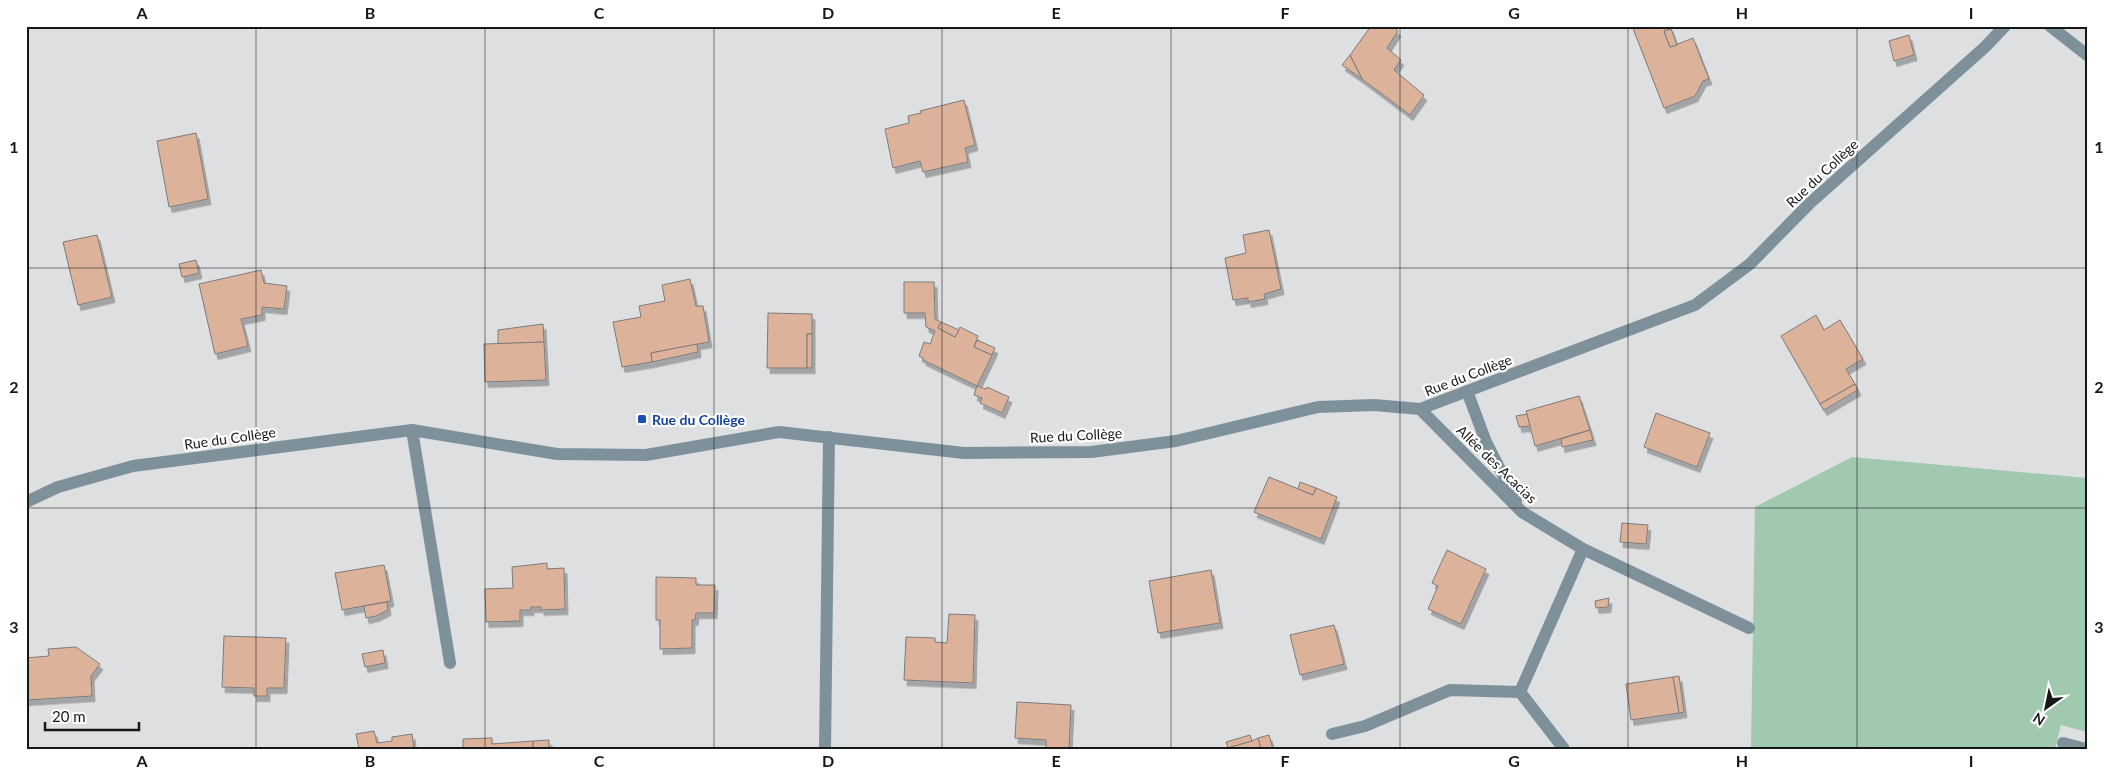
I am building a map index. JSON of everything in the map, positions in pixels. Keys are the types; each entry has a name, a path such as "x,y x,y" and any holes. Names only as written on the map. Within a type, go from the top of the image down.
{"street":[{"name":"Rue du Collège","path":"26,502 58,487 133,466 412,430 557,454 646,455 779,432 964,453 1091,452 1176,441 1318,407 1374,406 1420,409 1695,305 1750,264 1810,203 2005,26"},
{"path":"2050,26 2087,55"},
{"path":"1466,391 1486,442 1522,512"},
{"name":"Allée des Acacias","path":"1420,409 1522,512 1584,549 1748,628"},
{"path":"412,430 450,663"},
{"path":"825,749 829,438"},
{"path":"1520,692 1584,549"},
{"path":"1332,734 1365,726 1450,690 1520,692"},
{"path":"1520,692 1564,749"},
{"path":"2063,743 2086,749"}],"green space":[{"path":"1852,457 2087,478 2087,732 2061,725 2055,749 1751,749 1755,507"}],"building":[{"path":"1371,26 1392,26 1398,31 1387,48 1401,60 1394,70 1424,95 1410,115 1362,79 1350,55"},
{"path":"1632,26 1670,26 1671,29 1664,31 1670,47 1693,38 1709,79 1703,81 1695,96 1664,108"},
{"path":"1671,29 1677,45 1670,47 1664,31"},
{"path":"1909,35 1914,55 1894,61 1889,41"},
{"path":"1350,55 1362,79 1342,65"},
{"path":"964,100 975,145 965,148 968,162 923,172 920,161 893,168 885,129 909,123 908,116 921,113 920,111"},
{"path":"196,133 208,199 169,207 157,141"},
{"path":"1269,230 1281,289 1264,294 1265,299 1248,302 1248,298 1233,300 1225,258 1246,253 1243,235"},
{"path":"97,235 112,297 78,305 63,242"},
{"path":"196,260 199,273 182,277 179,264"},
{"path":"261,270 264,283 287,286 284,309 262,307 262,315 241,319 248,346 215,354 199,284"},
{"path":"690,279 696,306 703,306 709,342 651,353 652,362 622,367 613,322 641,317 639,306 665,301 662,285"},
{"path":"904,282 934,282 935,319 941,322 938,328 955,337 960,327 978,336 974,347 992,355 977,386 923,360 919,356 924,342 930,344 935,331 926,327 925,313 904,313"},
{"path":"768,313 812,314 812,334 807,334 807,368 767,368"},
{"path":"1816,315 1824,330 1840,320 1863,359 1846,369 1855,384 1820,404 1781,336"},
{"path":"941,322 959,330 955,337 938,328"},
{"path":"543,324 544,342 498,344 498,330"},
{"path":"807,334 812,334 812,368 807,368"},
{"path":"977,340 995,348 992,355 974,347"},
{"path":"544,342 546,380 485,382 484,344"},
{"path":"697,344 698,352 652,362 651,353"},
{"path":"1855,384 1858,390 1824,410 1820,404"},
{"path":"977,386 986,389 987,387 1009,397 1002,413 980,403 982,398 974,395"},
{"path":"1579,396 1590,430 1535,446 1526,411"},
{"path":"1656,413 1710,433 1697,467 1644,447"},
{"path":"1527,414 1530,426 1519,427 1516,416"},
{"path":"1590,430 1593,440 1562,447 1561,439"},
{"path":"1269,477 1313,495 1316,488 1337,497 1321,539 1254,512"},
{"path":"1300,482 1316,488 1313,495 1298,489"},
{"path":"1622,523 1648,525 1646,544 1620,542"},
{"path":"1447,550 1486,569 1461,624 1428,609 1438,586 1432,583"},
{"path":"547,563 547,569 564,568 565,609 541,610 541,607 531,607 531,610 520,610 520,621 486,622 485,589 513,588 512,567"},
{"path":"384,565 391,601 342,610 335,573"},
{"path":"1211,570 1220,623 1158,633 1149,581"},
{"path":"656,577 696,578 696,585 715,585 714,613 696,613 695,620 692,620 692,648 660,649 660,620 656,620"},
{"path":"1609,598 1608,607 1596,608 1595,601"},
{"path":"387,602 388,610 376,616 366,618 364,606"},
{"path":"949,614 975,615 973,683 904,680 906,637 935,638 935,642 947,643"},
{"path":"1334,625 1344,664 1300,675 1290,635"},
{"path":"224,636 286,638 284,688 267,688 267,696 254,696 254,688 222,687"},
{"path":"76,647 100,664 91,676 92,696 26,700 26,658 49,656 48,649"},
{"path":"383,650 385,663 365,667 362,654"},
{"path":"1679,676 1684,712 1679,713 1673,677"},
{"path":"1673,677 1679,713 1631,720 1626,684"},
{"path":"1017,702 1071,705 1069,749 1046,749 1046,740 1015,738"},
{"path":"374,731 377,743 392,741 392,737 412,734 414,749 359,749 356,734"},
{"path":"1250,735 1252,741 1228,748 1226,742"},
{"path":"1269,735 1273,749 1261,749 1258,738"},
{"path":"492,738 492,744 533,741 533,749 463,749 463,739"},
{"path":"1258,738 1261,749 1224,749 1252,741"},
{"path":"549,740 549,749 533,749 533,741"}],"place":[{"name":"Rue du Collège","path":"642,419"}]}
